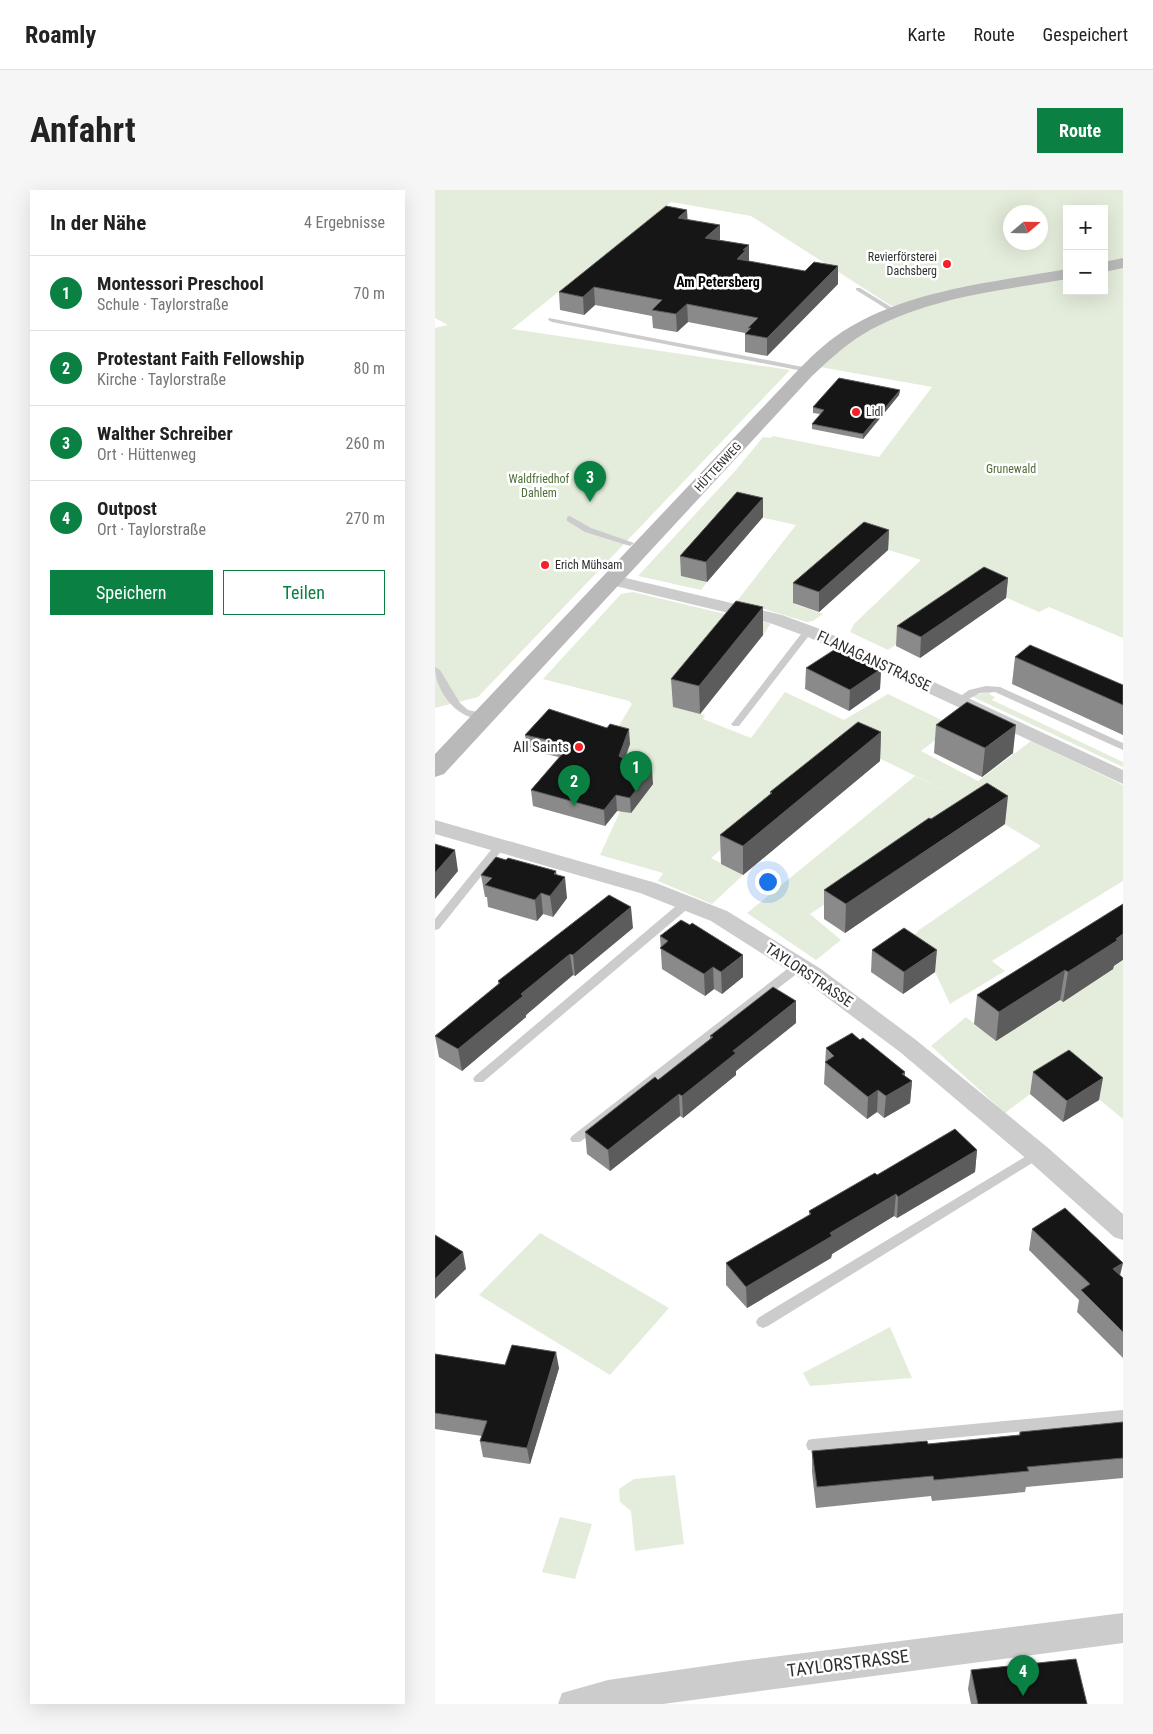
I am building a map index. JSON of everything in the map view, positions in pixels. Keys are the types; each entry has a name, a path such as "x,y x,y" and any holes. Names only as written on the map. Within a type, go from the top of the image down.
{"main road":[{"path":"1108,266 1123,263"},
{"name":"HÜTTENWEG","path":"435,769 613,580 642,546 808,370 832,348 862,328 895,312 962,294 1063,275"}],"street":[{"name":"FLANAGANSTRASSE","path":"613,580 776,619 809,631 1123,778"},
{"name":"TAYLORSTRASSE","path":"435,827 648,888 719,916 799,966 908,1046 1121,1226"},
{"name":"TAYLORSTRASSE","path":"574,1704 608,1696 723,1679 1123,1628"}],"lane":[{"path":"858,289 895,312"},
{"path":"552,320 808,370"},
{"path":"570,519 589,530 630,543"},
{"path":"736,724 809,631"},
{"path":"435,670 456,705 465,712 483,716"},
{"path":"959,701 968,694 985,688 997,689 1123,748"},
{"path":"435,926 499,846"},
{"path":"479,1079 687,903"},
{"path":"576,1138 799,966"},
{"path":"763,1322 1038,1154"},
{"path":"813,1445 1123,1416"}],"green space":[{"path":"435,190 1123,190 1123,638 1049,607 1039,612 982,587 888,650 850,632 854,624 921,560 863,542 794,604 823,614 813,621 807,622 737,601 796,525 737,512 707,582 701,590 638,576 736,470 763,437 770,438 773,436 879,457 932,387 820,367 839,350 860,336 904,314 751,216 671,202 512,329 790,370 478,697 435,708 435,328 448,325 435,318"},
{"path":"633,592 750,620 771,623 763,635 673,707 705,715 703,719 751,738 785,692 844,720 888,694 954,726 921,751 978,781 1031,741 1123,785 1123,881 992,961 1005,971 950,1004 935,972 902,950 919,930 1041,846 974,806 810,914 841,940 816,960 747,913 915,776 967,801 848,743 711,858 743,875 712,904 658,881 663,873 600,855 635,779 611,739 632,704 629,701 543,679 621,594"},
{"path":"993,691 989,694 995,697 992,700 1123,762 1123,767 971,696"},
{"path":"1123,961 1123,1119 1066,1072 1030,1094 1005,1113 931,1046 966,1017 996,1041"},
{"path":"540,1233 669,1308 610,1375 479,1295"},
{"path":"890,1327 912,1378 810,1386 803,1373"},
{"path":"675,1475 684,1544 635,1551 631,1511 620,1502 619,1489 634,1479"},
{"path":"560,1517 592,1524 575,1579 542,1572"}],"building":[{"path":"666,206 687,210 678,218 720,225 705,238 749,245 737,259 805,271 814,262 838,266 767,338 745,334 758,318 687,304 676,314 652,310 662,300 594,287 583,297 559,292"},
{"name":"Lidl","path":"839,378 900,390 863,434 812,424 824,410 813,407"},
{"path":"737,492 763,498 706,562 680,556"},
{"path":"864,522 889,530 819,592 793,583"},
{"path":"984,567 1008,578 921,637 897,626"},
{"path":"736,601 763,607 699,686 671,679"},
{"path":"1030,645 1123,685 1123,705 1015,657"},
{"path":"837,648 881,669 850,690 806,668"},
{"path":"967,702 1016,725 985,748 936,725"},
{"path":"549,709 607,728 610,724 629,729 619,756 634,764 652,769 630,798 616,795 604,810 531,790 570,745 525,735"},
{"path":"858,722 881,732 743,846 720,835 772,793 770,792"},
{"path":"987,783 1008,796 846,904 824,890 929,818 931,819"},
{"path":"435,844 455,850 435,873"},
{"path":"496,857 506,860 508,858 556,871 554,874 565,877 550,896 541,893 535,900 485,885 492,878 481,875"},
{"path":"609,895 631,907 573,955 570,954 521,994 523,996 458,1049 435,1036 500,983 498,981"},
{"path":"1123,904 1123,934 1116,939 1118,940 1068,972 1065,970 999,1012 977,995"},
{"path":"681,920 690,925 692,923 743,955 721,972 713,967 704,974 660,948 668,941 660,936"},
{"path":"904,928 937,950 904,972 872,950"},
{"path":"773,987 796,1001 733,1051 736,1053 682,1096 679,1094 608,1150 585,1132 655,1077 658,1080 713,1037 710,1036"},
{"path":"852,1033 860,1040 863,1038 905,1072 902,1074 912,1081 886,1096 878,1090 868,1097 825,1062 834,1056 826,1048"},
{"path":"1069,1050 1103,1078 1067,1101 1033,1072"},
{"path":"955,1129 977,1150 898,1197 896,1194 830,1233 832,1236 746,1287 726,1263 811,1214 809,1211 875,1173 877,1175"},
{"path":"1065,1208 1123,1263 1113,1269 1123,1278 1123,1332 1081,1290 1090,1284 1032,1229"},
{"path":"435,1235 463,1252 435,1279"},
{"path":"512,1345 556,1352 527,1448 480,1441 487,1421 435,1413 435,1354 505,1365"},
{"path":"1123,1422 1123,1458 1027,1467 1029,1471 934,1480 933,1476 817,1487 812,1451 927,1441 928,1444 1020,1435 1020,1432"},
{"path":"1076,1659 1087,1704 978,1704 971,1670"}],"place":[{"name":"Revierförsterei Dachsberg","path":"947,264"},
{"name":"Lidl","path":"856,412"},
{"name":"Walther Schreiber","path":"590,502"},
{"name":"Erich Mühsam","path":"545,565"},
{"name":"All Saints","path":"579,747"},
{"name":"Montessori Preschool","path":"636,792"},
{"name":"Protestant Faith Fellowship","path":"574,806"},
{"name":"Outpost","path":"1023,1696"}],"district":[{"name":"Am Petersberg","path":"718,282"}],"park label":[{"name":"Grunewald","path":"1011,469"},
{"name":"Waldfriedhof Dahlem","path":"539,486"}]}
